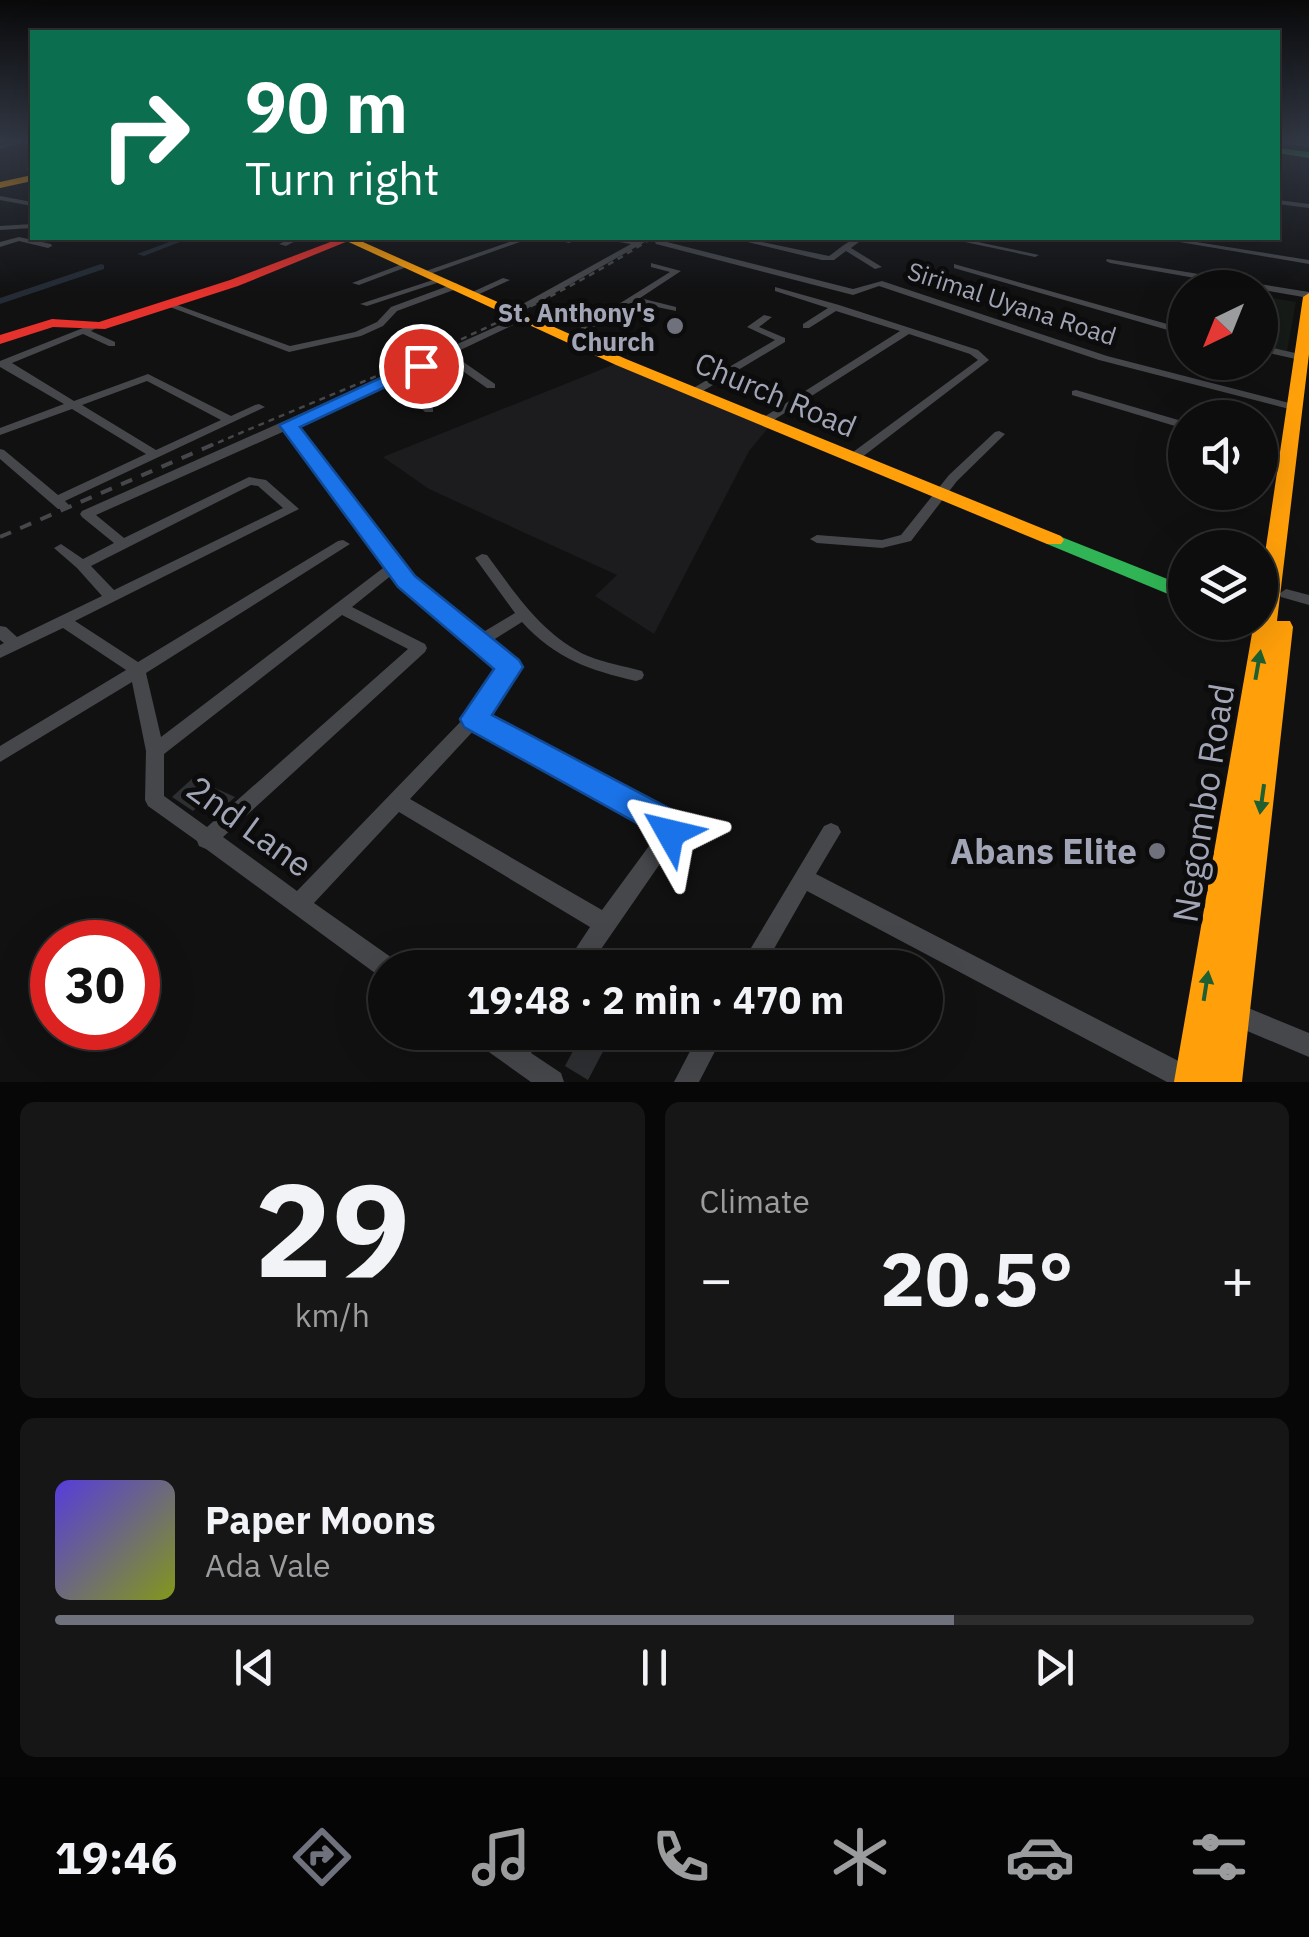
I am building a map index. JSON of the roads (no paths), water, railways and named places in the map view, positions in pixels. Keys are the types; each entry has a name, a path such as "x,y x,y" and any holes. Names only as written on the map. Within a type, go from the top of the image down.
{"main road":[{"path":"0,340 52,323 88,329 342,240"},
{"name":"Church Road","path":"351,240 569,340 1168,587"},
{"name":"Negombo Road","path":"1278,609 1286,594 1301,407 1300,357 1309,297"},
{"name":"Negombo Road","path":"1278,533 1286,458 1301,407"},
{"name":"Negombo Road","path":"1192,1082 1266,640"},
{"name":"Negombo Road","path":"1224,1082 1234,1014 1267,640"}],"street":[{"path":"15,201 30,197"},
{"path":"0,198 30,204"},
{"path":"1280,202 1309,206"},
{"path":"0,228 30,226"},
{"path":"0,245 19,239 48,246"},
{"path":"284,244 293,240"},
{"path":"166,304 290,349 346,339 380,324 394,309 516,240"},
{"path":"561,240 569,242"},
{"path":"123,544 87,514 446,355 653,240"},
{"name":"Sirimal Uyana Road","path":"653,240 853,292 878,284 1102,358 1301,407"},
{"path":"744,240 822,258 858,240"},
{"path":"960,240 1036,255"},
{"path":"1172,240 1309,262"},
{"path":"844,247 878,267"},
{"path":"1110,261 1309,297"},
{"path":"569,340 677,272 654,265"},
{"path":"957,266 1168,327"},
{"path":"364,304 441,280"},
{"path":"356,283 506,280"},
{"path":"778,289 909,330 984,360 853,458"},
{"path":"634,300 673,309"},
{"path":"806,326 836,307"},
{"path":"694,392 782,340 752,327 767,317"},
{"path":"2,363 88,329 112,344"},
{"path":"766,420 909,330"},
{"path":"1278,352 1300,357"},
{"path":"446,355 491,386"},
{"path":"2,363 154,454"},
{"path":"0,432 148,377 230,420"},
{"path":"396,377 428,410"},
{"path":"1076,393 1168,421"},
{"path":"0,452 60,503 154,454 259,407"},
{"path":"289,425 406,581 509,667 474,719 298,905"},
{"path":"817,539 895,543 906,538 953,478 999,434"},
{"path":"1278,456 1286,458"},
{"path":"0,632 8,648 292,509 262,483 250,481 82,565"},
{"path":"0,754 342,544"},
{"path":"60,548 112,597"},
{"path":"482,558 524,614 575,660 636,675"},
{"path":"155,751 395,566"},
{"path":"1286,594 1309,600"},
{"path":"206,840 419,648 340,608"},
{"path":"479,642 524,614"},
{"path":"62,620 136,669"},
{"name":"2nd Lane","path":"136,669 155,751 155,800 368,955"},
{"path":"474,719 669,826 670,833 586,950"},
{"path":"397,801 604,923"},
{"path":"761,950 831,832"},
{"path":"803,878 1192,1082"},
{"path":"1234,1014 1309,1045"},
{"path":"505,1050 552,1082"},
{"path":"515,1057 519,1050"},
{"path":"686,1082 703,1050"}],"waterway":[{"path":"141,254 180,240"},
{"path":"0,301 101,267"}],"railway":[{"path":"208,447 491,326 600,270 649,240"},
{"path":"0,537 214,444"}],"place":[{"name":"St. Anthony's Church","path":"675,326"},
{"name":"Abans Elite","path":"1157,851"}]}
